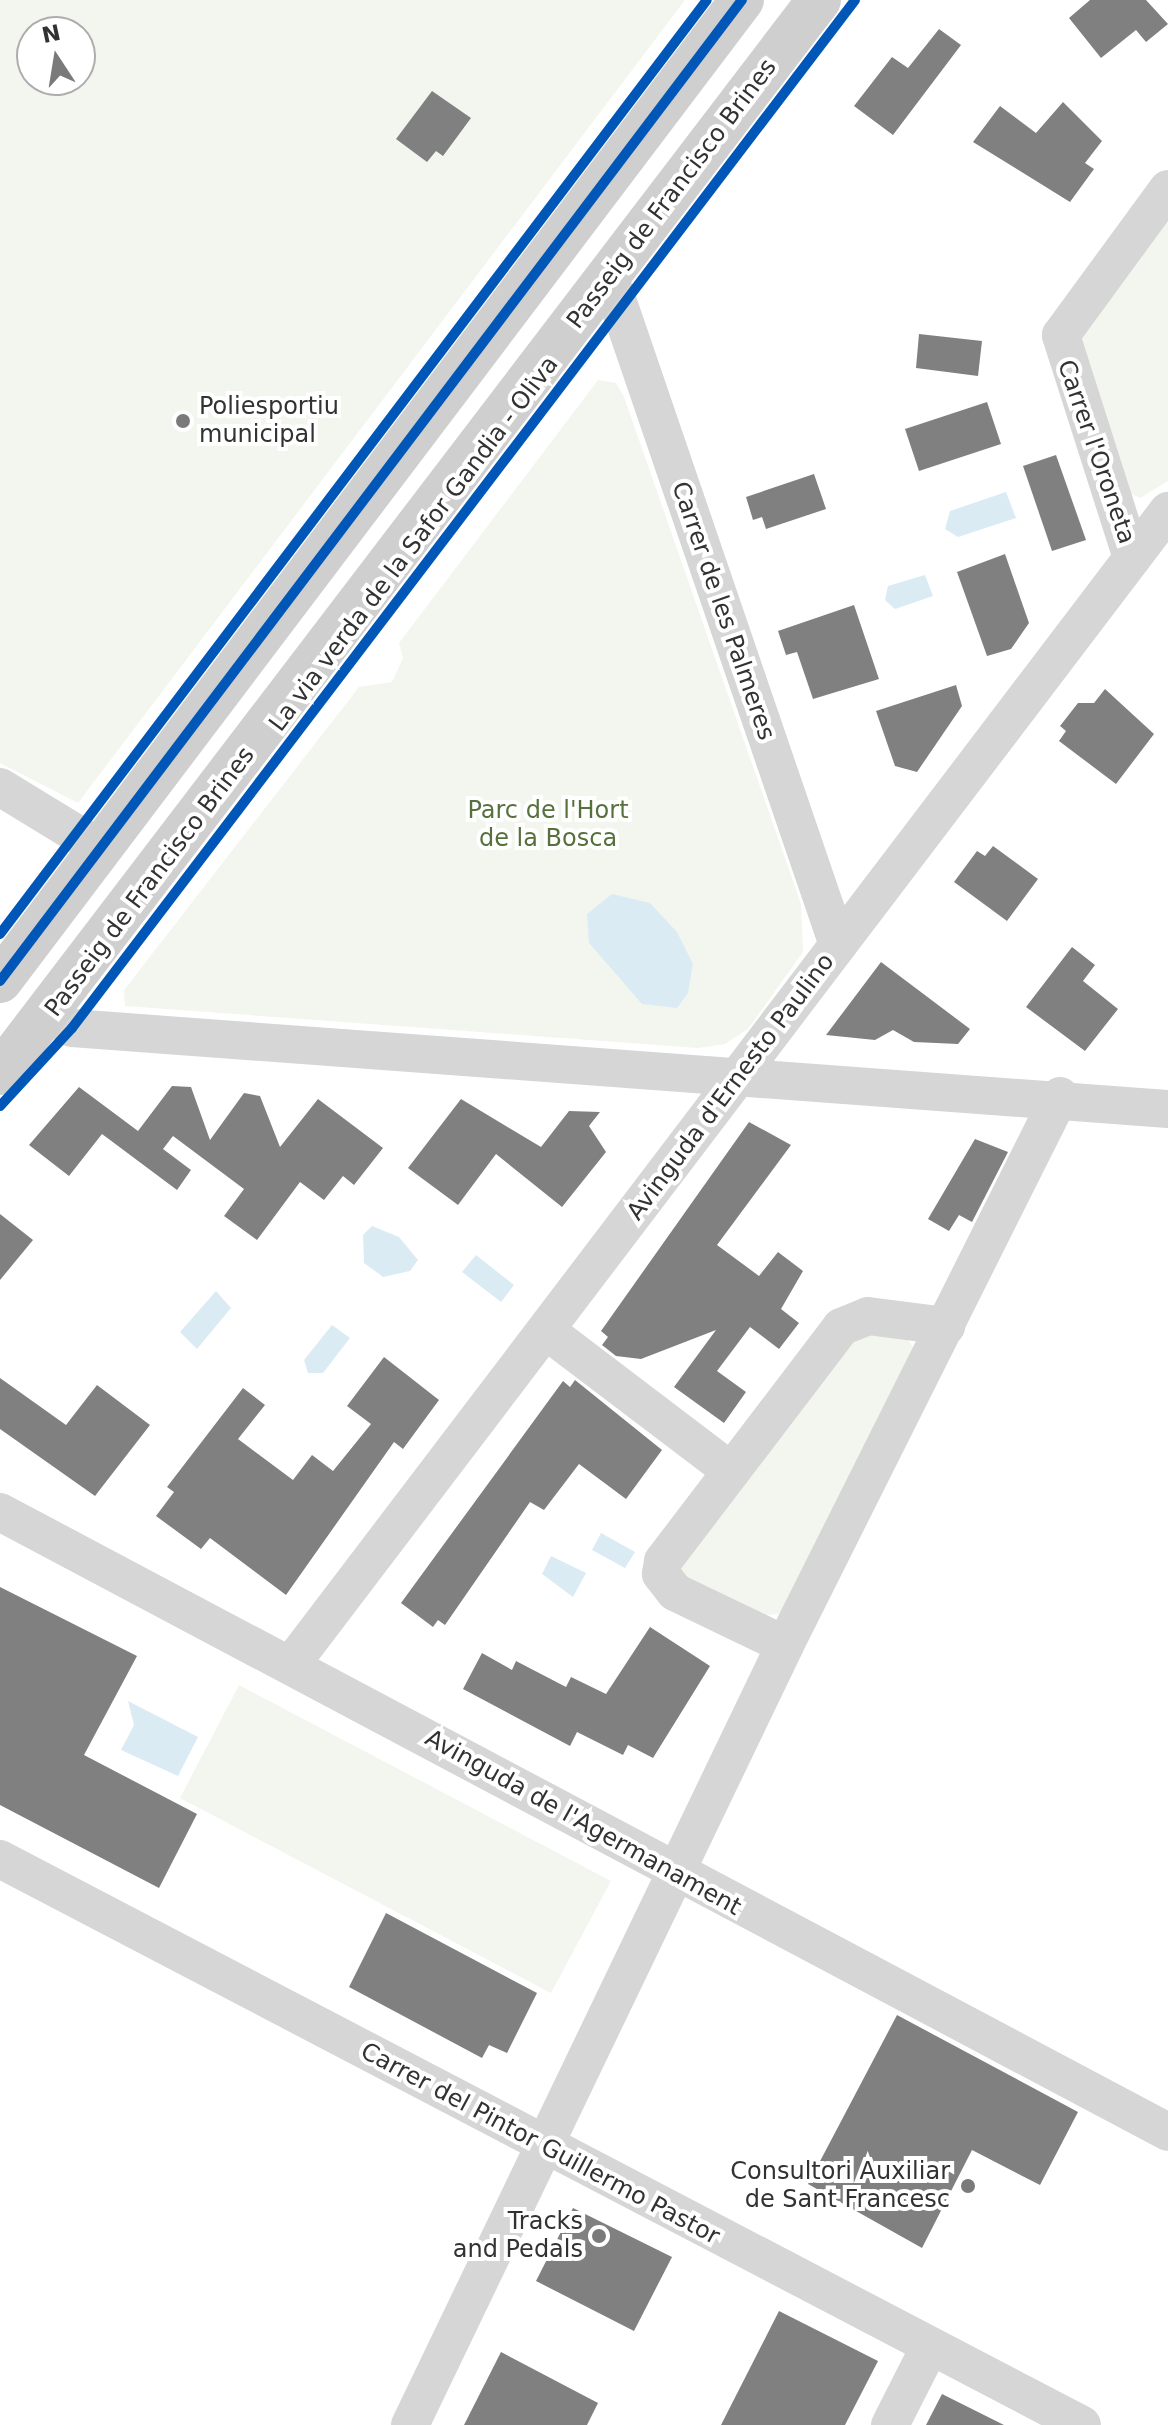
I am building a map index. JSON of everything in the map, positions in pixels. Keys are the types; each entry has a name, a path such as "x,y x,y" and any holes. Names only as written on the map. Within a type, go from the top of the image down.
{"street":[{"path":"742,0 0,980 72,1028 1060,1096 1168,1109"},
{"name":"Passeig de Francisco Brines","path":"7,1052 49,1015 819,0"},
{"name":"Carrer l'Oroneta","path":"1132,558 1061,335 1168,189"},
{"name":"Carrer de les Palmeres","path":"609,276 838,945"},
{"name":"Avinguda d'Ernesto Paulino","path":"293,1662 548,1332 739,1073 1168,511"},
{"path":"0,787 100,848"},
{"path":"410,2425 678,1877 785,1645 1060,1096"},
{"path":"785,1645 675,1592 661,1574 730,1470 849,1320 946,1326"},
{"path":"548,1332 730,1470"},
{"name":"Avinguda de l'Agermanament","path":"0,1512 293,1662 678,1877 1168,2132"},
{"name":"Carrer del Pintor Guillermo Pastor","path":"0,1859 547,2149 1082,2425"},
{"path":"890,2425 929,2348"}],"green space":[{"name":"Poliesportiu municipal","path":"0,0 685,0 78,803 0,763"},
{"path":"1168,211 1168,481 1140,498 1128,492 1071,339"},
{"name":"Parc de l'Hort de la Bosca","path":"598,380 616,383 624,397 801,904 803,952 748,1029 725,1044 698,1048 125,1006 124,990 359,687 392,682 403,658 399,643"},
{"path":"868,1334 905,1336 914,1348 783,1613 759,1616 687,1580 680,1569 847,1345"},
{"path":"239,1685 611,1881 551,1993 180,1798"}],"shaded area":[{"path":"1006,492 1016,518 958,537 945,529 950,511"},
{"path":"925,575 933,596 895,609 885,600 888,586"},
{"path":"612,894 650,903 677,932 693,964 688,993 677,1008 642,1004 589,943 587,914"},
{"path":"372,1226 399,1237 418,1260 410,1271 383,1277 364,1263 363,1235"},
{"path":"476,1255 514,1285 501,1302 462,1272"},
{"path":"216,1291 231,1308 197,1349 180,1332"},
{"path":"332,1325 350,1338 323,1373 308,1373 304,1360"},
{"path":"601,1533 635,1552 625,1568 592,1550"},
{"path":"551,1556 586,1573 573,1597 542,1574"},
{"path":"128,1701 198,1737 178,1776 121,1750 134,1725"}],"building":[{"path":"1090,0 1146,0 1168,24 1146,42 1136,30 1101,58 1069,18"},
{"path":"939,29 961,45 893,135 854,106 892,57 908,68"},
{"path":"432,91 471,118 443,156 436,151 427,162 396,139"},
{"path":"1063,102 1102,141 1085,163 1094,169 1070,202 973,142 1000,106 1036,133"},
{"path":"919,334 982,341 978,376 916,368"},
{"path":"987,402 1001,444 919,471 905,429"},
{"path":"1056,455 1086,540 1052,551 1023,466"},
{"path":"814,474 826,509 766,529 762,517 753,520 746,497"},
{"path":"1005,554 1029,623 1011,649 987,656 957,572"},
{"path":"854,605 879,679 813,699 797,652 786,655 778,631"},
{"path":"956,685 962,706 917,772 895,766 876,711"},
{"path":"1105,689 1154,734 1116,784 1059,741 1066,731 1060,726 1078,703 1094,703"},
{"path":"993,846 1038,879 1007,921 954,882 977,851 985,856"},
{"path":"1072,947 1095,965 1083,981 1118,1009 1085,1051 1026,1007"},
{"path":"881,962 970,1029 958,1044 914,1042 893,1030 875,1040 826,1035"},
{"path":"172,1086 191,1087 210,1140 244,1093 260,1096 280,1147 318,1099 383,1148 354,1185 343,1176 324,1200 300,1182 257,1240 224,1216 244,1189 173,1136 163,1149 191,1170 177,1190 102,1134 69,1176 29,1145 79,1087 138,1131"},
{"path":"461,1099 541,1147 569,1111 600,1112 589,1126 606,1152 562,1207 496,1154 458,1205 408,1168"},
{"path":"749,1122 791,1145 717,1245 759,1276 778,1252 803,1271 781,1309 799,1323 779,1349 750,1327 717,1371 746,1392 724,1423 674,1387 716,1330 641,1359 616,1356 602,1345 608,1337 601,1331"},
{"path":"975,1139 1008,1152 972,1222 959,1215 949,1231 928,1219"},
{"path":"0,1214 33,1240 0,1280"},
{"path":"384,1357 439,1400 403,1449 394,1442 286,1595 210,1538 201,1549 156,1516 174,1492 167,1487 243,1388 265,1405 238,1439 293,1480 312,1455 333,1471 371,1424 347,1406"},
{"path":"0,1378 66,1425 97,1385 150,1425 95,1496 0,1429"},
{"path":"575,1380 662,1450 626,1499 579,1464 544,1510 530,1502 445,1625 438,1620 433,1627 401,1603 563,1381 570,1387"},
{"path":"0,1587 137,1656 84,1755 197,1814 159,1888 0,1805"},
{"path":"650,1627 710,1666 653,1758 628,1745 623,1755 577,1732 570,1746 463,1689 482,1653 512,1670 516,1661 566,1687 571,1677 606,1694"},
{"path":"386,1913 537,1993 507,2053 489,2045 482,2058 349,1987"},
{"path":"897,2015 1078,2112 1040,2185 972,2150 922,2248 808,2184"},
{"path":"573,2208 672,2257 634,2331 536,2281"},
{"path":"779,2311 878,2361 845,2425 721,2425"},
{"path":"501,2352 598,2403 587,2425 464,2425"},
{"path":"942,2394 1004,2425 926,2425"}],"cycle path":[{"path":"0,934 707,0"},
{"path":"0,981 742,0"},
{"name":"La via verda de la Safor Gandia - Oliva","path":"0,1106 72,1028 855,0"}],"place":[{"name":"Poliesportiu municipal","path":"183,421"},
{"name":"Consultori Auxiliar de Sant Francesc","path":"968,2186"},
{"name":"Tracks and Pedals","path":"599,2236"}]}
